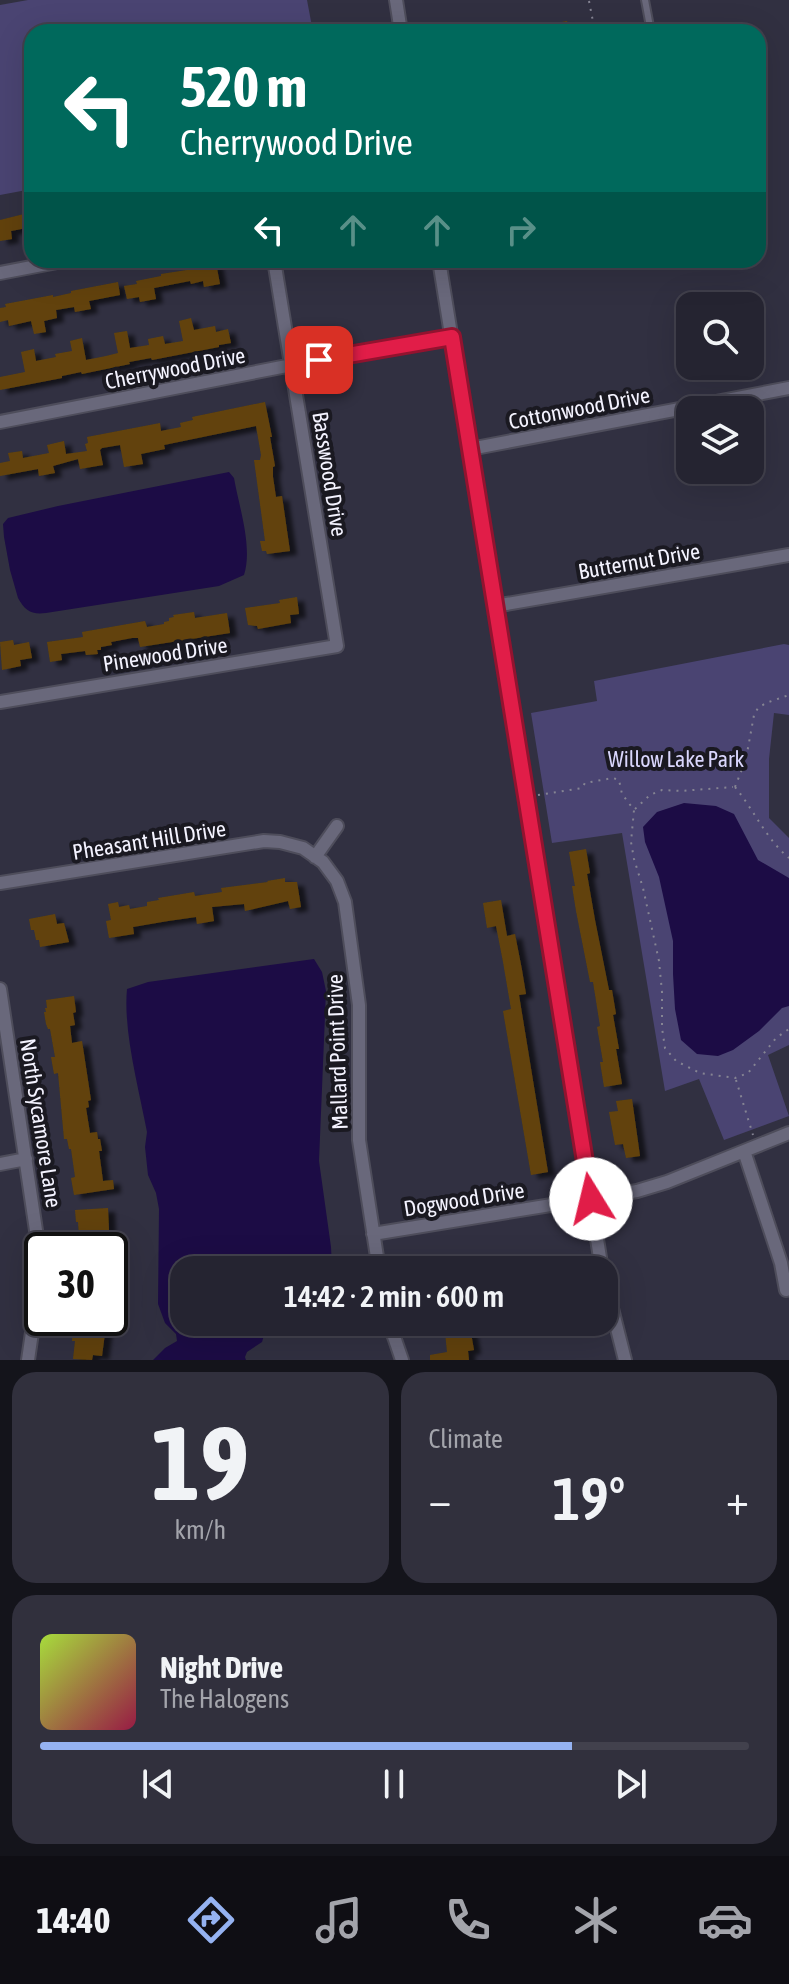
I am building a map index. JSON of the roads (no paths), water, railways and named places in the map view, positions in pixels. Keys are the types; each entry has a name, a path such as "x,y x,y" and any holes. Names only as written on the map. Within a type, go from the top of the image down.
{"street":[{"path":"396,0 400,24"},
{"path":"0,273 26,268"},
{"name":"Basswood Drive","path":"275,268 337,646"},
{"path":"440,268 600,1256"},
{"name":"Cherrywood Drive","path":"0,422 452,337"},
{"name":"Cottonwood Drive","path":"470,449 789,388"},
{"name":"Butternut Drive","path":"495,606 789,555"},
{"name":"Pinewood Drive","path":"0,702 337,646"},
{"path":"315,857 337,826"},
{"name":"Pheasant Hill Drive","path":"0,883 264,841 303,848"},
{"name":"Mallard Point Drive","path":"303,848 331,871 345,902 359,1005 359,1140 377,1256"},
{"name":"North Sycamore Lane","path":"0,989 35,1211 38,1263 28,1360"},
{"name":"Dogwood Drive","path":"373,1234 654,1186 789,1133"},
{"path":"744,1151 781,1263 786,1290"},
{"path":"0,1164 26,1159"},
{"path":"618,1332 625,1360"},
{"path":"394,1336 402,1360"}],"lane":[{"path":"645,0 650,24"}],"park label":[{"name":"Willow Lake Park","path":"676,759"}]}
